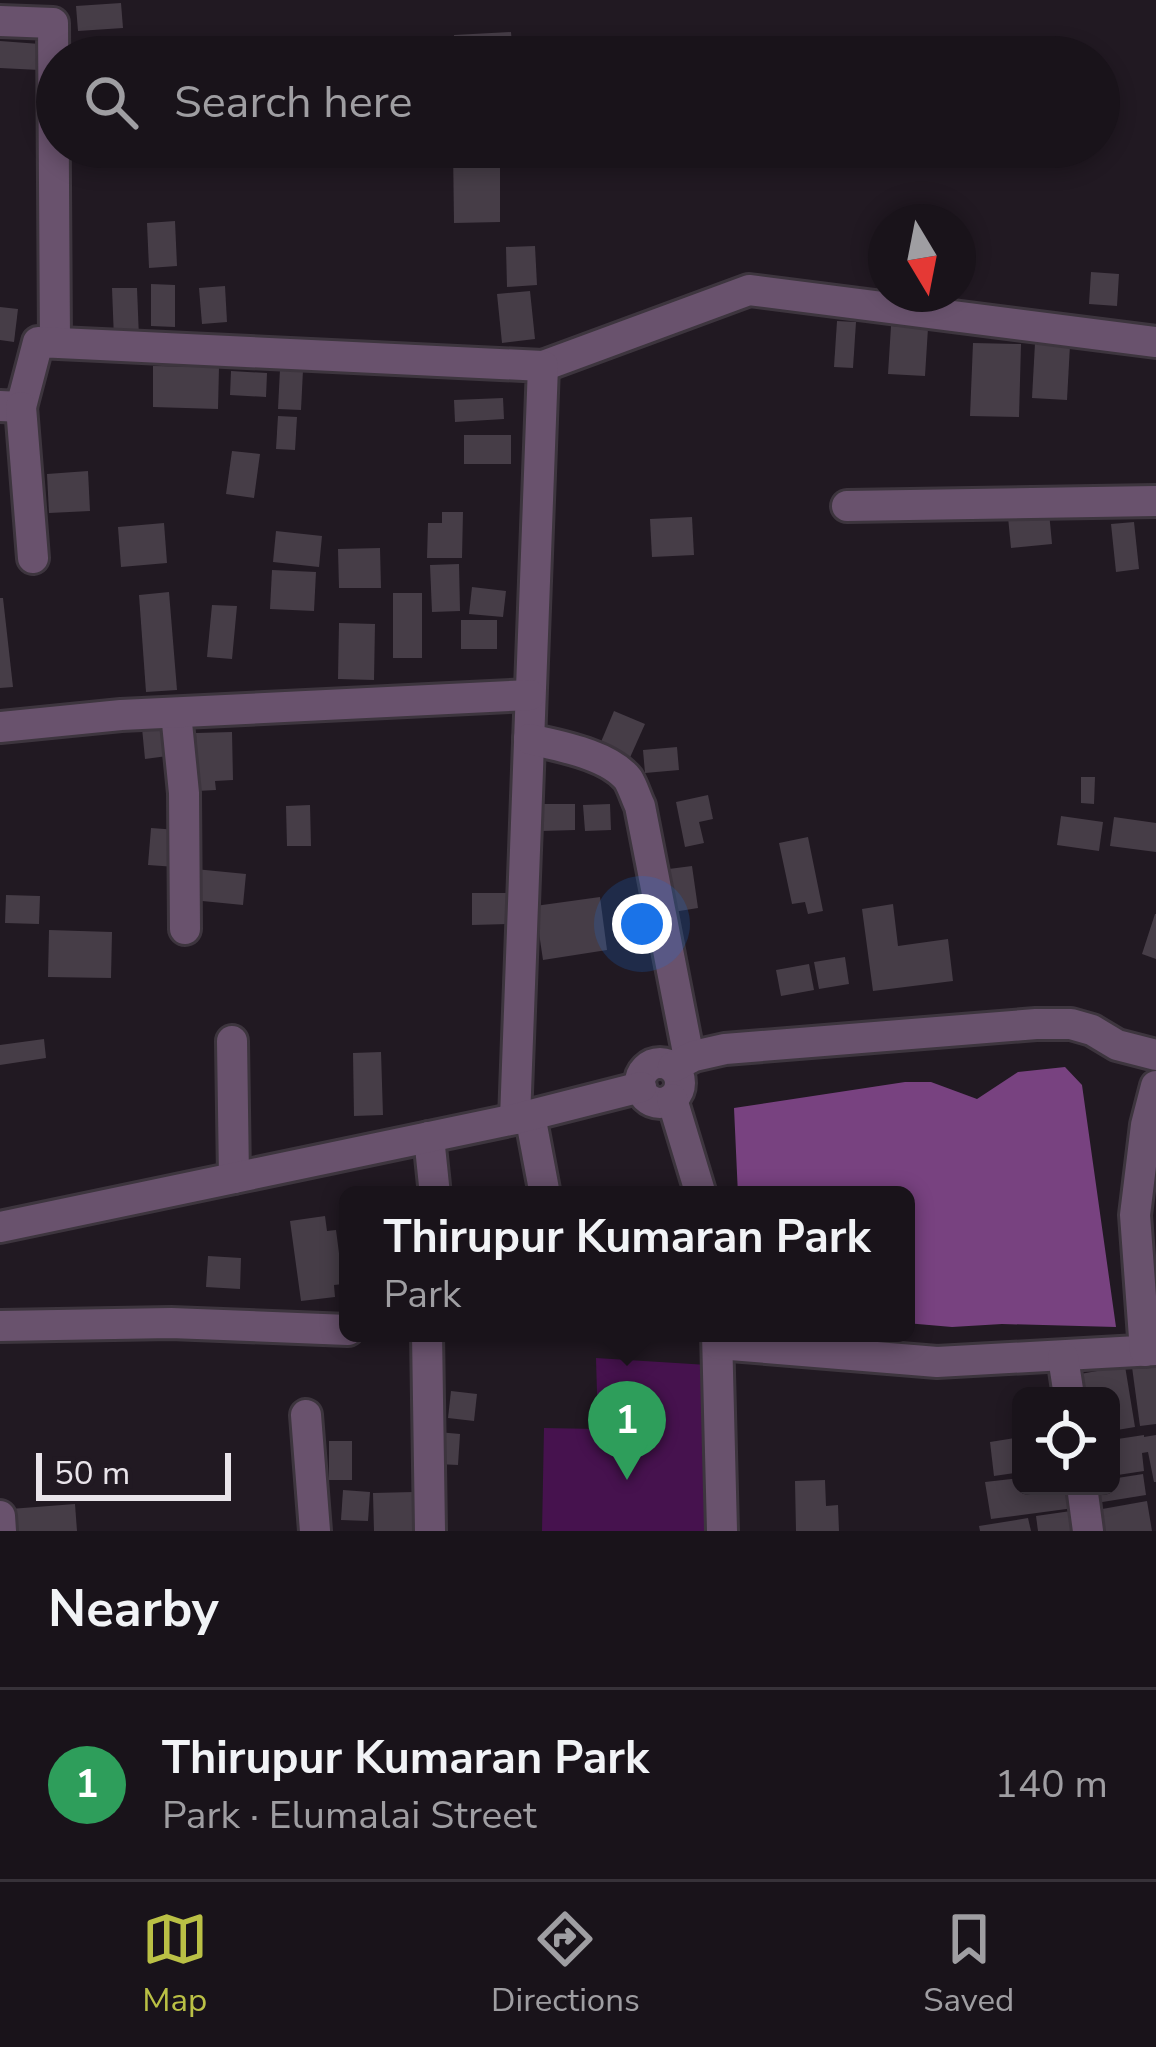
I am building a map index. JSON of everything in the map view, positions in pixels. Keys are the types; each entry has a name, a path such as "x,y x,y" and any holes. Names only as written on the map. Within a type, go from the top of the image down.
{"street":[{"path":"0,21 53,23 53,36"},
{"path":"54,168 55,342"},
{"path":"33,558 10,407 38,341 543,366 749,290 1156,342"},
{"path":"541,1186 522,1117 530,694 543,366"},
{"path":"847,506 1156,500"},
{"path":"0,727 176,712 530,694"},
{"path":"176,712 184,793 185,929"},
{"path":"529,739 581,752 614,768 628,779 640,806 681,1063 681,1082 672,1099 647,1098 642,1075 651,1065 681,1063 725,1049 1071,1024 1093,1030 1117,1045 1156,1055"},
{"path":"232,1041 234,1178"},
{"path":"754,1342 937,1362 1150,1350 1136,1215 1145,1125 1156,1086"},
{"path":"0,1227 522,1117 641,1087"},
{"path":"672,1099 698,1186"},
{"path":"429,1137 434,1186"},
{"path":"0,1326 171,1323 339,1330"},
{"path":"427,1342 430,1531"},
{"path":"718,1342 722,1531"},
{"path":"1063,1357 1068,1387"},
{"path":"306,1415 315,1531"},
{"path":"1083,1495 1088,1531"},
{"path":"0,1516 1,1531"}],"shaded area":[{"path":"1065,1067 1082,1085 1116,1327 915,1324 915,1186 738,1186 734,1108 905,1082 931,1082 977,1099 1018,1072"},
{"path":"596,1358 708,1365 711,1531 542,1531 544,1428 598,1429"}],"building":[{"path":"121,3 123,28 78,31 76,6"},
{"path":"511,32 511,36 454,36"},
{"path":"0,41 36,44 36,70 0,68"},
{"path":"453,168 500,168 500,222 454,223"},
{"path":"175,221 177,266 149,268 147,223"},
{"path":"535,246 537,285 507,287 506,247"},
{"path":"1091,272 1119,274 1117,306 1089,304"},
{"path":"151,284 175,285 175,327 151,326"},
{"path":"225,286 227,322 202,324 199,288"},
{"path":"112,288 137,288 139,338 114,339"},
{"path":"530,291 535,339 502,343 497,294"},
{"path":"0,307 18,309 14,342 0,340"},
{"path":"837,321 856,322 853,368 834,367"},
{"path":"891,326 928,328 925,376 888,374"},
{"path":"973,343 1021,344 1019,417 970,416"},
{"path":"1035,343 1070,345 1067,400 1032,398"},
{"path":"153,366 219,367 218,409 153,407"},
{"path":"280,369 303,370 301,410 278,409"},
{"path":"231,371 267,373 266,397 230,395"},
{"path":"503,398 504,419 455,422 454,400"},
{"path":"278,416 297,417 295,450 276,449"},
{"path":"464,435 511,435 511,464 464,464"},
{"path":"232,451 260,454 254,498 226,494"},
{"path":"88,471 90,511 49,513 47,474"},
{"path":"442,512 463,512 462,558 427,558 428,523 442,523"},
{"path":"1049,512 1052,544 1011,548 1008,517"},
{"path":"692,517 694,555 652,557 650,519"},
{"path":"1134,522 1139,569 1116,572 1111,524"},
{"path":"164,523 167,563 121,567 118,527"},
{"path":"276,531 322,536 319,567 273,562"},
{"path":"380,548 381,588 339,588 338,549"},
{"path":"459,564 460,611 432,612 430,565"},
{"path":"272,570 316,572 314,611 270,609"},
{"path":"472,587 506,591 503,617 469,614"},
{"path":"169,592 177,690 146,692 139,595"},
{"path":"393,593 422,593 422,658 393,658"},
{"path":"0,598 13,687 0,688"},
{"path":"212,605 237,606 232,659 207,657"},
{"path":"461,620 497,620 497,649 461,649"},
{"path":"339,623 375,624 374,680 338,679"},
{"path":"614,711 645,724 628,762 598,749"},
{"path":"172,725 175,755 145,759 142,728"},
{"path":"232,732 233,780 215,781 216,790 197,791 196,733"},
{"path":"677,747 679,770 645,773 643,750"},
{"path":"1081,777 1095,777 1094,804 1081,803"},
{"path":"708,795 713,819 699,822 704,843 685,847 676,802"},
{"path":"541,804 575,804 575,830 542,831"},
{"path":"610,804 611,830 585,831 583,805"},
{"path":"310,805 311,846 287,846 286,806"},
{"path":"1061,816 1103,822 1099,851 1057,845"},
{"path":"1114,817 1156,823 1156,852 1110,846"},
{"path":"151,828 178,830 176,867 148,865"},
{"path":"808,837 823,911 808,914 805,902 792,904 779,843"},
{"path":"692,866 698,908 667,913 661,870"},
{"path":"195,869 246,874 243,905 192,900"},
{"path":"472,893 508,893 508,924 472,925"},
{"path":"6,895 40,896 39,924 5,923"},
{"path":"600,897 607,950 543,960 535,906"},
{"path":"893,904 898,946 948,939 953,981 873,991 862,909"},
{"path":"1156,914 1156,959 1142,954"},
{"path":"49,930 112,932 111,978 48,977"},
{"path":"845,957 849,984 819,989 814,962"},
{"path":"809,964 814,990 781,996 776,970"},
{"path":"44,1039 46,1058 0,1065 0,1045"},
{"path":"381,1052 383,1115 354,1116 353,1053"},
{"path":"325,1216 327,1231 336,1230 339,1284 334,1285 335,1297 301,1301 290,1221"},
{"path":"208,1256 241,1258 240,1289 206,1287"},
{"path":"1156,1363 1156,1424 1140,1426 1132,1367"},
{"path":"1125,1366 1135,1427 1120,1430 1120,1387 1071,1387 1069,1376"},
{"path":"451,1391 477,1394 474,1421 448,1418"},
{"path":"438,1432 460,1434 458,1465 437,1464"},
{"path":"1156,1435 1156,1482 1148,1452 1142,1453 1144,1471 1120,1475 1120,1439"},
{"path":"1012,1438 1012,1473 994,1476 990,1442"},
{"path":"329,1441 352,1441 352,1480 329,1480"},
{"path":"1143,1474 1146,1495 1090,1504 1088,1495 1120,1495 1120,1478"},
{"path":"1012,1479 1012,1495 1072,1495 1074,1508 991,1519 985,1482"},
{"path":"825,1480 826,1506 838,1505 839,1531 796,1531 795,1481"},
{"path":"343,1490 370,1492 368,1521 341,1520"},
{"path":"413,1492 413,1531 374,1531 373,1493"},
{"path":"1147,1501 1152,1531 1094,1531 1091,1511"},
{"path":"75,1504 77,1531 12,1531 10,1509"},
{"path":"1078,1510 1081,1531 1038,1531 1036,1516"},
{"path":"1028,1518 1031,1531 980,1531 979,1526"}],"place":[{"name":"Thirupur Kumaran Park","path":"627,1480"}]}
